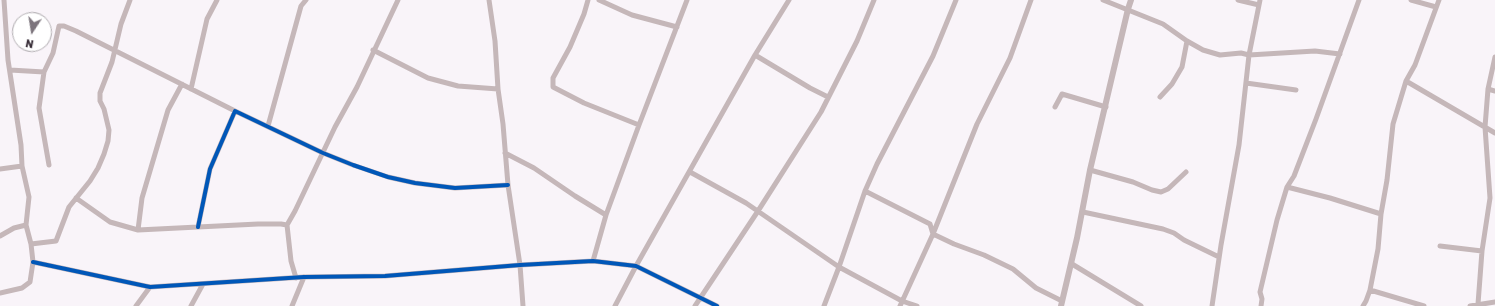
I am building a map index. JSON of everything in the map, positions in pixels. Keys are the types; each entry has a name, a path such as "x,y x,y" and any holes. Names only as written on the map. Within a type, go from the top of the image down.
{"street":[{"path":"0,293 22,288 30,282 33,262 31,244 26,225 29,197 22,166 21,145 7,45 4,0"},
{"path":"31,244 56,241 69,207 90,181 98,168 108,141 109,130 100,101 100,93 116,50 120,24 130,0"},
{"path":"190,89 207,19 217,0"},
{"path":"268,126 301,6 306,0"},
{"path":"296,278 291,261 286,225 295,211 324,153 398,0"},
{"path":"489,0 495,41 498,89 503,124 508,185 520,265 523,306"},
{"path":"588,0 584,14 570,47 553,78 553,87 584,104 639,125"},
{"path":"599,0 632,15 677,28"},
{"path":"593,261 606,214 687,0"},
{"path":"616,306 636,266 755,55 788,0"},
{"path":"695,306 821,112 858,41 874,0"},
{"path":"824,306 865,191 877,164 933,56 956,0"},
{"path":"901,303 933,234 977,124 1010,58 1032,0"},
{"path":"1103,0 1163,24 1187,42 1203,50 1220,55 1241,53 1249,55 1315,51 1340,54"},
{"path":"865,191 930,224 933,234 954,244 984,255 1013,269 1036,288 1062,304 1072,264 1090,170 1131,0"},
{"path":"1212,306 1219,257 1239,145 1249,55 1259,2 1238,0"},
{"path":"1261,306 1262,299 1260,292 1263,278 1287,186 1294,176 1359,0"},
{"path":"1411,0 1436,7"},
{"path":"1363,306 1370,290 1378,249 1393,124 1406,81 1415,65 1439,0"},
{"path":"48,165 39,108 44,72 53,53 59,26 64,26 116,50 235,111 324,153 374,172 415,183 454,188 508,185"},
{"path":"1160,97 1172,84 1182,67 1187,42"},
{"path":"374,50 428,78 458,86 498,89"},
{"path":"755,55 828,97"},
{"path":"1478,304 1482,251 1490,198 1485,127 1488,88 1495,57"},
{"path":"10,70 44,72"},
{"path":"1406,81 1495,133"},
{"path":"1246,83 1296,90"},
{"path":"138,230 142,198 168,110 182,84"},
{"path":"1488,88 1495,91"},
{"path":"1056,107 1062,94 1106,107"},
{"path":"198,228 210,169 235,111"},
{"path":"505,153 534,168 575,196 606,214"},
{"path":"0,169 22,166"},
{"path":"1090,170 1133,182 1161,192 1168,189 1186,172"},
{"path":"690,172 758,211 839,267 901,303 917,306"},
{"path":"1287,186 1381,214"},
{"path":"76,198 110,222 138,230 258,224 286,225"},
{"path":"1082,212 1163,229 1219,257"},
{"path":"0,236 14,228 26,225"},
{"path":"1440,246 1482,251"},
{"path":"33,262 150,287 304,277 385,276 520,265 593,261 636,266 717,306"},
{"path":"1072,264 1141,306"},
{"path":"292,306 304,277"},
{"path":"191,306 203,284"},
{"path":"136,306 150,287"},
{"path":"1370,290 1424,306"},
{"path":"1470,306 1495,302"}],"cycle path":[{"path":"198,227 210,169 235,111 323,153 388,177 415,183 455,188 508,185"},
{"path":"33,262 150,287 304,277 385,276 520,265 593,261 636,266 717,306"}]}
